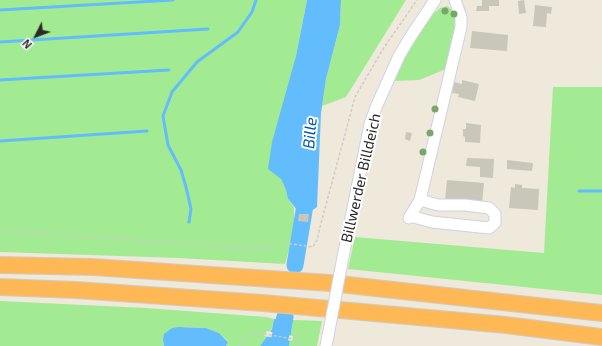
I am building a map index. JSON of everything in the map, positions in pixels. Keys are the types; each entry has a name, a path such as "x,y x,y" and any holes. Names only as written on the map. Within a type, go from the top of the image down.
{"highway":[{"path":"0,265 93,267 330,283 602,313"},
{"path":"0,287 76,290 271,304 506,325 602,337"}],"street":[{"name":"Billwerder Billdeich","path":"327,341 370,124 399,56 435,0"},
{"path":"420,200 438,204 490,208 495,214 495,223 489,228 432,222 410,217 420,200 461,28 461,17 455,0"}],"path":[{"path":"0,230 245,248 267,248 284,243 313,247 317,240 354,97 383,49 417,0"},
{"path":"239,346 246,337 251,334 265,334 295,339 298,346"}],"green space":[{"path":"0,0 307,0 296,56 281,179 288,199 294,207 294,231 285,264 179,258 0,252"},
{"path":"341,0 406,0 346,97 322,106 326,79 340,25"},
{"path":"447,6 452,10 457,18 446,69 419,80 394,81 409,50 433,14 440,8"},
{"path":"553,87 602,87 602,295 348,269 355,237 544,253"},
{"path":"0,301 146,308 266,317 274,319 272,328 260,346 226,346 228,341 219,333 206,328 179,327 163,340 164,346 0,346"},
{"path":"293,320 322,321 317,346 289,346"}],"water":[{"path":"307,0 341,0 340,25 326,79 321,113 317,207 310,212 298,211 288,199 281,179 268,169 272,142 296,56"},
{"path":"274,319 293,320 289,346 260,346 272,329"},
{"path":"172,328 206,328 219,333 228,342 226,346 164,346 164,334"}],"pier":[{"path":"267,331 293,336 292,341 264,336"}],"building":[{"path":"482,0 499,0 499,6 489,6 489,11 476,11 477,6 482,6"},
{"path":"524,0 526,13 519,14 518,1"},
{"path":"535,5 552,7 551,14 547,13 546,27 533,26"},
{"path":"472,31 508,35 507,51 470,48"},
{"path":"462,80 479,84 475,101 458,97 459,94 452,93 454,82 462,84"},
{"path":"466,123 481,125 480,143 465,142 463,129 466,129"},
{"path":"406,132 412,133 410,141 405,139"},
{"path":"467,158 494,159 493,178 480,177 480,167 466,166"},
{"path":"507,160 533,163 532,171 507,169"},
{"path":"447,180 484,183 482,203 445,200"},
{"path":"515,184 522,185 522,188 539,189 538,210 509,208 511,187 515,188"},
{"path":"299,214 309,214 308,222 298,221"}],"waterway":[{"path":"0,10 173,0"},
{"path":"189,222 191,209 186,187 181,170 168,145 163,116 172,92 197,62 238,32 252,12 256,0"},
{"path":"0,42 208,29"},
{"path":"0,80 169,70"},
{"path":"0,141 147,131"},
{"name":"Bille","path":"295,265 304,211 305,189"},
{"path":"579,191 602,191"},
{"name":"Bille","path":"278,346 285,317"}]}
